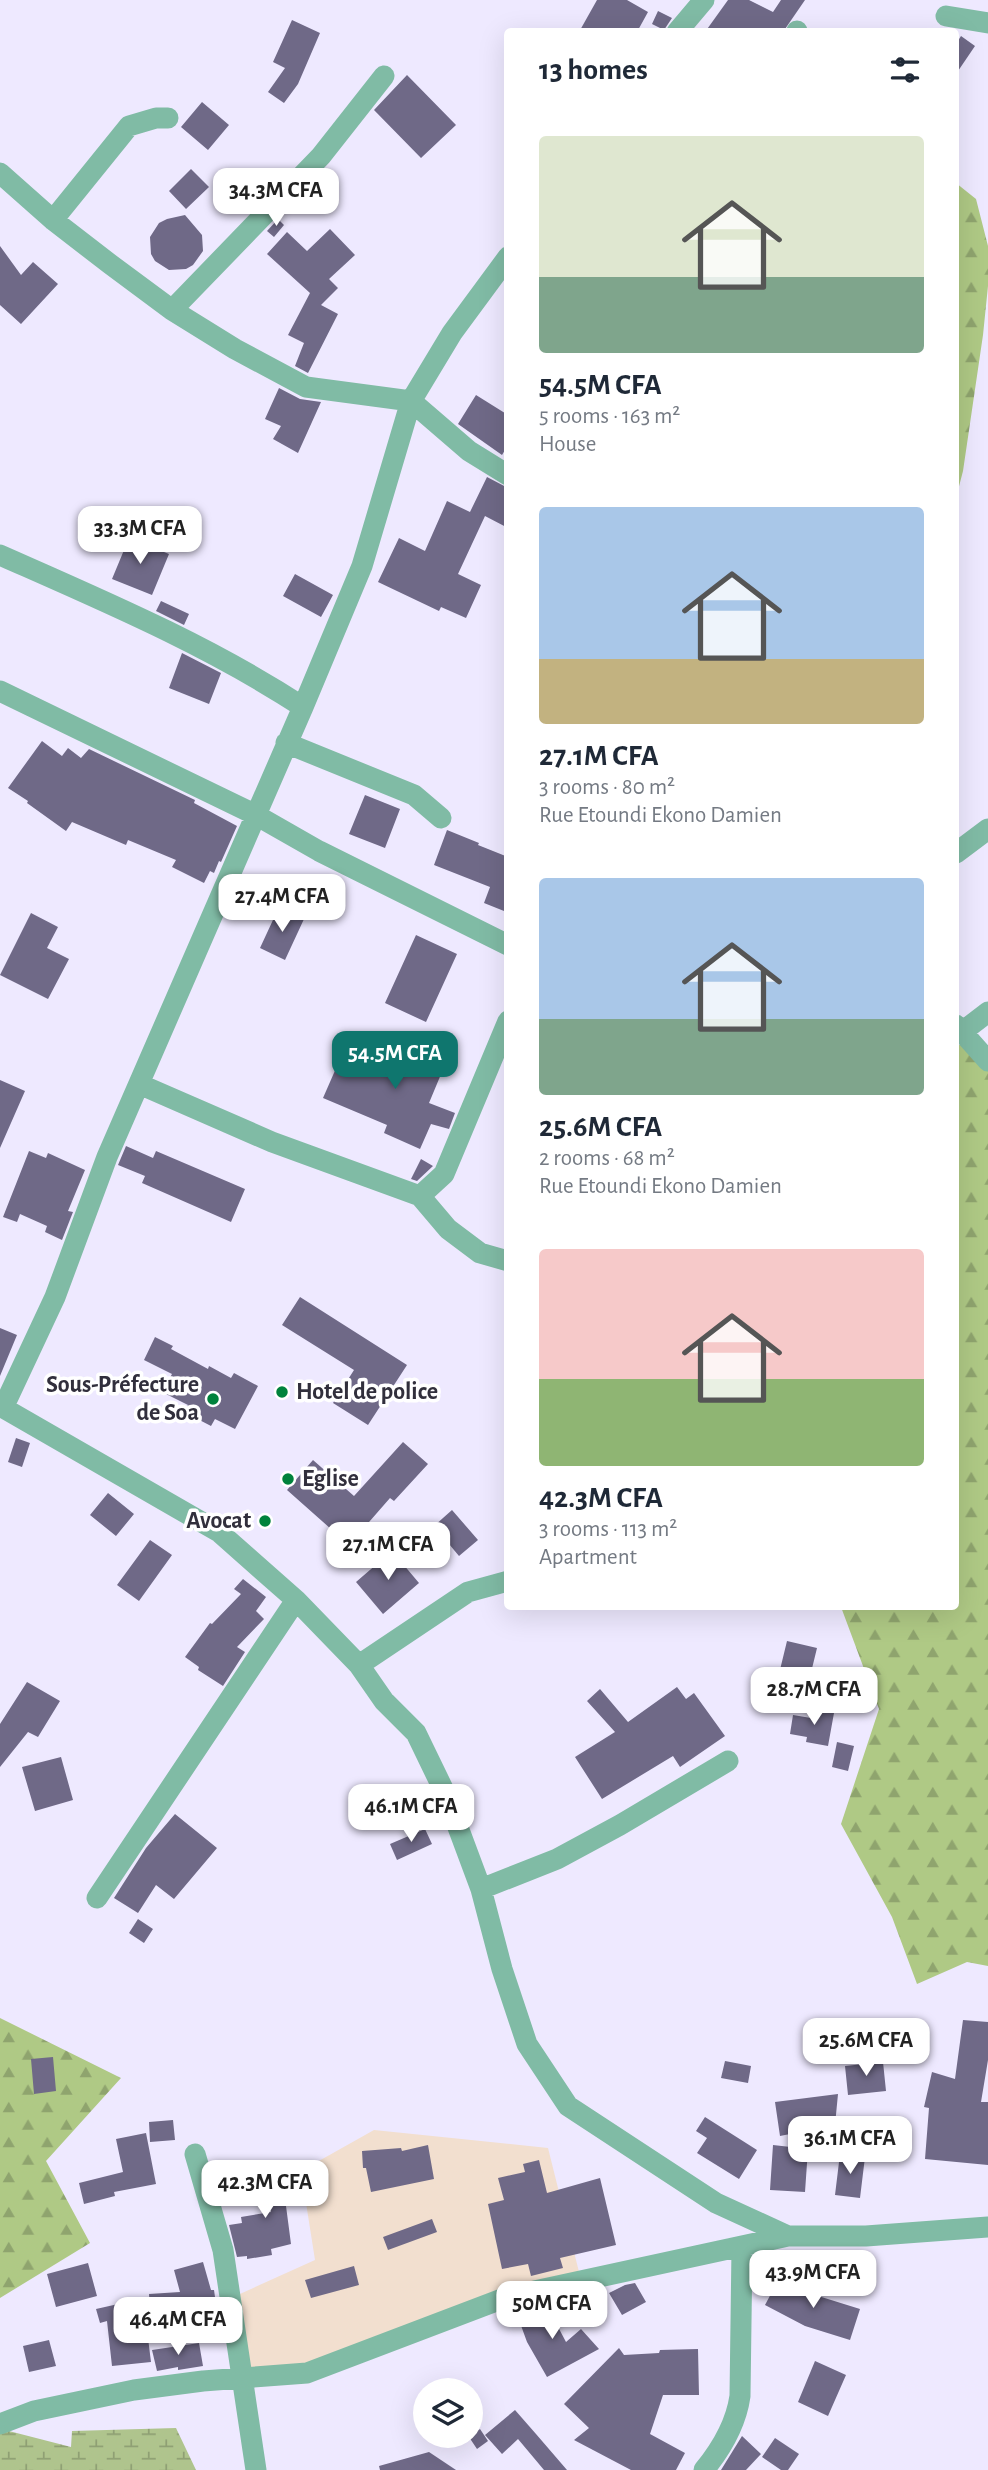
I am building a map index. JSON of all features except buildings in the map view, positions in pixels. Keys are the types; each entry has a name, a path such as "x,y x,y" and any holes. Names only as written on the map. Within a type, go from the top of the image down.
{"street":[{"path":"680,28 704,0"},
{"path":"946,16 988,23"},
{"path":"172,310 321,156 384,76"},
{"path":"53,220 130,126 156,118 168,118"},
{"path":"0,173 53,220 172,310 235,349 306,387 411,401 469,451 504,473"},
{"path":"504,262 452,333 411,401 362,566 107,1157 55,1297 2,1407 219,1532 296,1600 359,1665 384,1700 416,1733 446,1795 481,1889 502,1969 527,2045 568,2106 716,2203 788,2236"},
{"path":"0,555 160,626 254,675 303,707"},
{"path":"0,691 256,815 319,851 504,943"},
{"path":"286,743 414,795 441,818"},
{"path":"959,851 988,829"},
{"path":"988,1012 959,1029 988,1062"},
{"path":"420,1196 444,1174 504,1031"},
{"path":"139,1084 272,1142 420,1196 448,1229 469,1245 480,1253 504,1260"},
{"path":"359,1665 468,1592 504,1582"},
{"path":"97,1898 296,1600"},
{"path":"481,1889 557,1858 620,1825 728,1760"},
{"path":"195,2154 223,2250 256,2470"},
{"path":"0,2424 34,2411 134,2390 203,2381 307,2373 507,2297 788,2236 866,2236 988,2227"},
{"path":"704,2470 719,2452 738,2411 742,2248"}],"shaded area":[{"path":"374,2130 548,2148 582,2284 315,2365 242,2379 231,2298 315,2260 301,2171"}],"green space":[{"path":"959,185 976,199 988,246 988,286 983,335 959,486"},
{"path":"959,1045 988,1045 988,1966 967,1962 917,1984 892,1917 841,1824 879,1709 842,1610 959,1610"},
{"path":"0,2018 121,2078 46,2161 90,2243 0,2298"},
{"path":"176,2428 196,2470 0,2470 0,2431 71,2447 72,2431"}],"place":[{"name":"Hotel de police","path":"282,1392"},
{"name":"Sous-Préfecture de Soa","path":"213,1399"},
{"name":"Eglise","path":"288,1479"},
{"name":"Avocat","path":"265,1521"}]}
